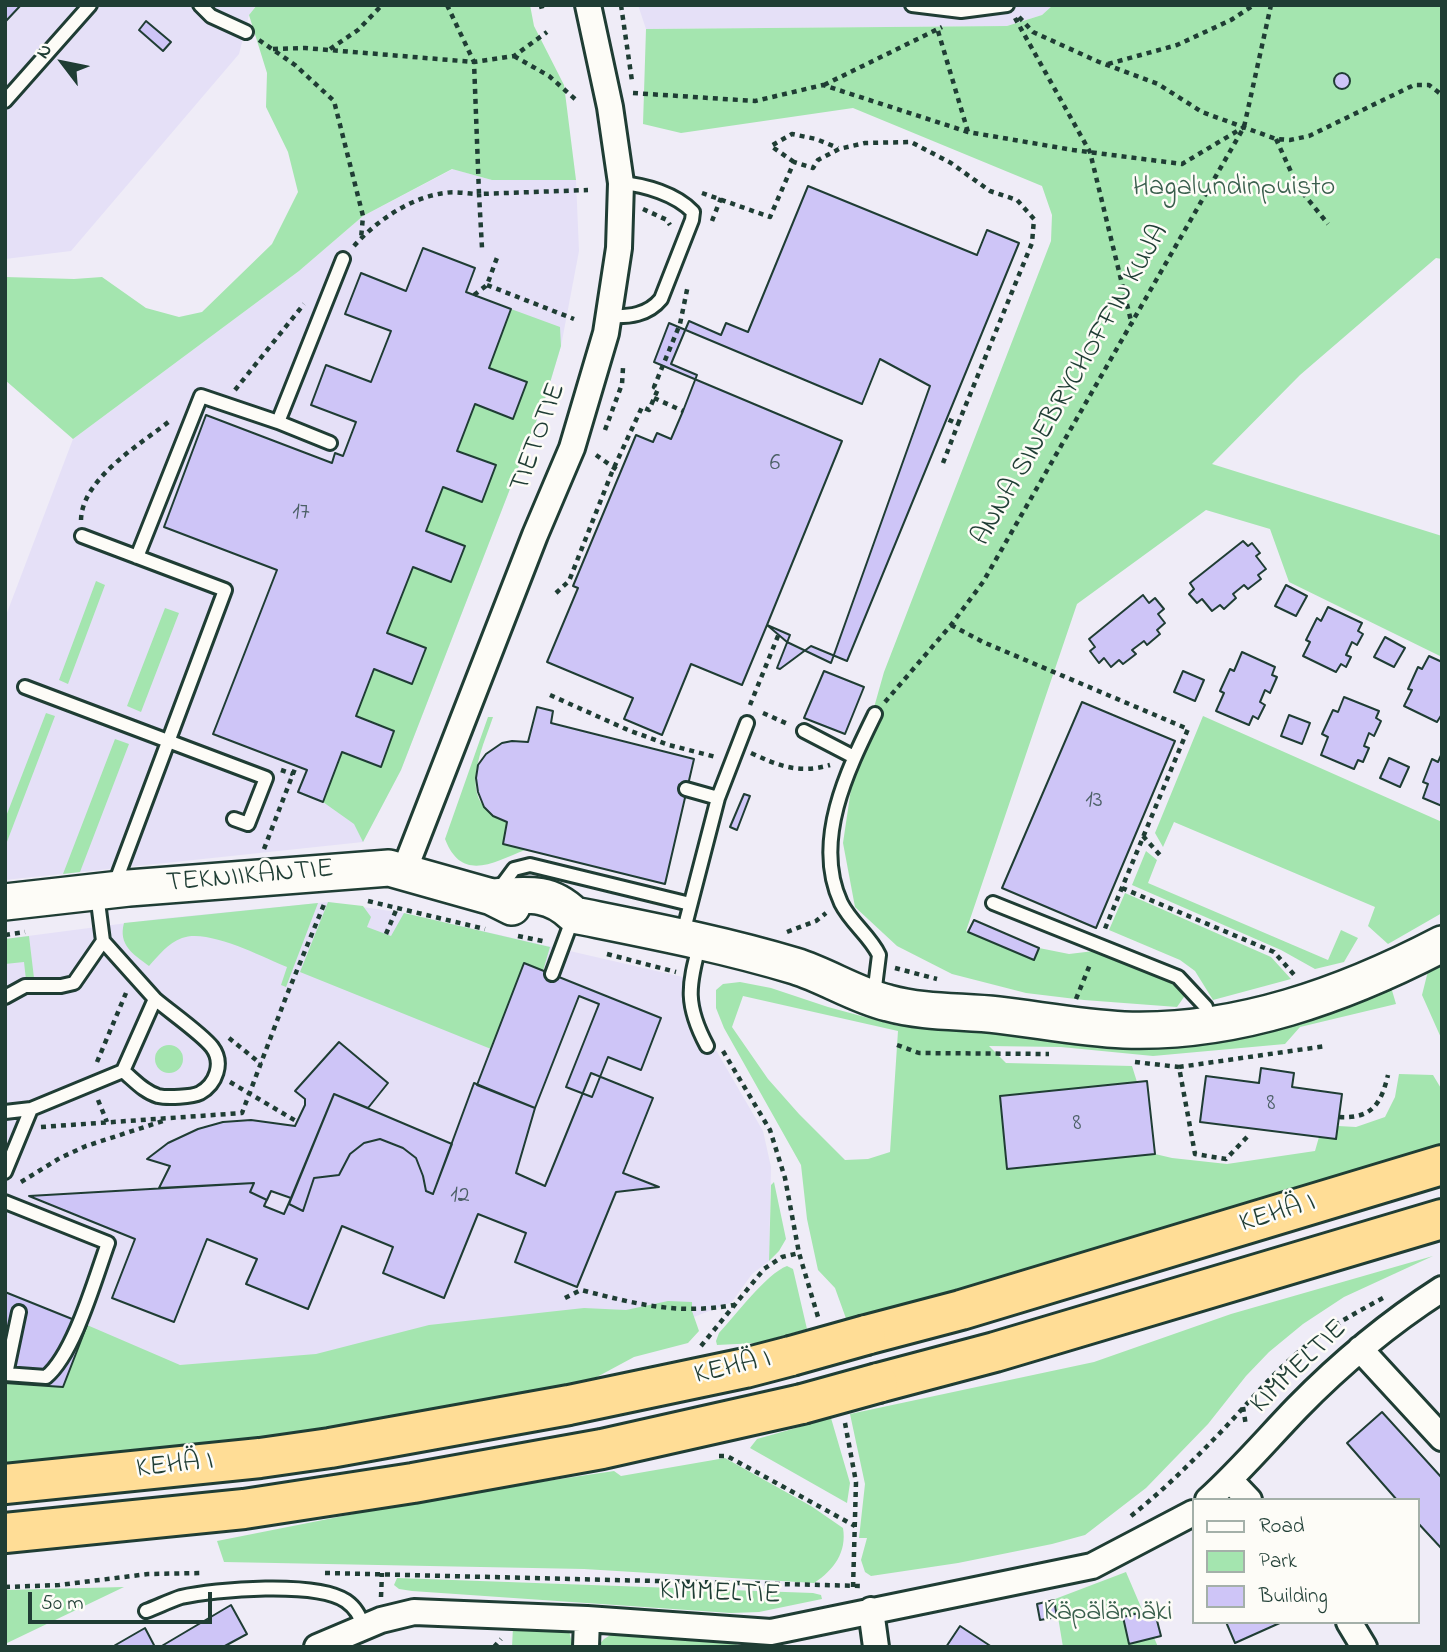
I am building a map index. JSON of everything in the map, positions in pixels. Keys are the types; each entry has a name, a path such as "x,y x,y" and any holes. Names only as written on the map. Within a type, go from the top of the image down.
{"highway":[{"name":"KEHÄ I","path":"5,1484 260,1458 318,1449 569,1405 745,1368 961,1310 1442,1165"},
{"name":"KEHÄ I","path":"5,1533 244,1509 413,1483 602,1449 802,1404 995,1352 1442,1219"}],"main road":[{"name":"TEKNIIKANTIE","path":"5,902 105,891 389,868 404,871 492,914 528,916 560,922 569,929 691,928 798,967 876,980 920,1009 1123,1030 1208,1026 1269,1013 1322,997 1378,975 1442,944"}],"street":[{"name":"TIETOTIE","path":"404,871 525,559 572,448 610,316 620,248 621,183 611,107 588,5"},
{"name":"KIMMELTIE","path":"1210,1498 1299,1406 1360,1349 1406,1312 1442,1289"},
{"path":"1360,1349 1442,1438"},
{"path":"1230,1480 1247,1498"},
{"name":"KIMMELTIE","path":"317,1647 380,1620 414,1612 587,1619 762,1639 864,1612 1092,1566 1192,1514"},
{"path":"864,1612 876,1647"},
{"path":"586,1647 587,1619"},
{"path":"1350,1624 1364,1647"}],"lane":[{"path":"5,101 90,5"},
{"path":"200,5 211,16 246,32"},
{"path":"912,5 961,11 1013,12"},
{"path":"610,316 628,317 655,306 661,299 693,212 686,205 647,186 621,183"},
{"path":"278,422 343,259"},
{"path":"136,557 201,396 330,443"},
{"path":"5,997 25,986 61,986 74,983 103,941 105,891 168,741 225,590 82,536"},
{"path":"25,687 266,778 248,824 234,819"},
{"path":"875,714 854,757 839,799 831,840 832,876 840,902 879,955 876,980"},
{"path":"713,1046 691,1005 691,928 718,798 747,723"},
{"path":"804,731 854,757"},
{"path":"686,789 718,798"},
{"path":"492,914 514,869 530,865 691,928"},
{"path":"993,903 1178,977 1206,1007 1208,1026"},
{"path":"552,974 569,929"},
{"path":"103,941 155,999 213,1048 219,1063 211,1084 198,1094 160,1097 147,1092 123,1071"},
{"path":"5,1112 31,1109 123,1071 155,999"},
{"path":"5,1172 31,1109"},
{"path":"9,1204 108,1243 57,1368 46,1377 6,1374 19,1312"},
{"path":"146,1611 180,1598 222,1590 306,1589 344,1599 357,1610 363,1627"}],"path":[{"path":"329,50 358,30 382,5"},
{"path":"447,5 474,62 482,248"},
{"path":"539,7 547,5"},
{"path":"1107,65 1177,46 1231,20 1254,5"},
{"name":"ANNA SINEBRYCHOFFIN KUJA","path":"875,714 951,625 983,582 1244,127 1271,5"},
{"path":"633,93 755,101 823,85 938,31 961,11"},
{"path":"1013,12 1034,32 1107,65 1158,84 1202,112 1276,139 1290,140 1309,136 1414,85 1429,85 1442,95"},
{"path":"1013,12 1090,152 1132,325"},
{"path":"938,31 968,132"},
{"path":"361,239 363,216 334,102 296,65 274,49 329,50 474,62 514,57 547,32"},
{"path":"514,57 550,76 575,99"},
{"path":"823,85 968,132 1182,164 1244,127"},
{"path":"839,149 816,139 792,134 771,146 794,162 813,167 818,160 839,149 865,143 911,142 951,163 990,191 1017,200 1034,219 1032,243 943,463"},
{"path":"1276,139 1297,187 1328,224"},
{"path":"693,190 770,217 794,162"},
{"path":"343,259 391,213 445,193 587,190"},
{"path":"639,207 667,219 671,235"},
{"path":"474,295 487,285 498,255"},
{"path":"218,401 234,391 247,377 319,287 334,281"},
{"path":"487,285 574,319"},
{"path":"556,593 569,582 614,467 642,407 649,410 658,389 654,387 680,324"},
{"path":"82,536 81,515 92,486 104,473 201,396"},
{"path":"654,398 683,411"},
{"path":"947,419 958,424"},
{"path":"596,456 620,472"},
{"path":"951,625 983,642 1188,729 1122,888 1273,952 1292,969 1301,985"},
{"path":"747,723 749,707 780,631"},
{"path":"550,695 668,745 732,760"},
{"path":"738,747 782,767 803,769 825,766 854,757"},
{"path":"260,859 296,765"},
{"path":"1143,836 1160,855"},
{"path":"1123,862 1131,866"},
{"path":"22,1128 242,1113 326,899 312,901"},
{"path":"364,900 397,908 492,914"},
{"path":"776,935 816,921 840,902"},
{"path":"386,934 397,908"},
{"path":"505,933 569,929 691,975"},
{"path":"5,935 33,931"},
{"path":"876,980 938,980"},
{"path":"897,1045 919,1053 1060,1054"},
{"path":"713,1046 771,1130 785,1178 799,1253 821,1328"},
{"path":"1126,1061 1179,1067 1326,1046"},
{"path":"1179,1067 1195,1154 1226,1159 1247,1137"},
{"path":"217,1074 296,1121"},
{"path":"1339,1117 1355,1118 1373,1109 1383,1096 1388,1075"},
{"path":"9,1204 22,1180 60,1158 86,1146 170,1118"},
{"path":"701,1346 764,1269 782,1257 799,1253"},
{"path":"565,1298 580,1290 665,1309 704,1310 734,1304"},
{"path":"1122,1524 1160,1493 1296,1354 1336,1324 1390,1294"},
{"path":"844,1415 856,1482 853,1587 864,1612"},
{"path":"714,1456 727,1456 855,1525"},
{"path":"5,1587 59,1585 148,1574 212,1572"},
{"path":"317,1573 866,1586"}],"shaded area":[{"path":"5,5 257,5 249,15 239,54 71,251 5,259"},
{"path":"638,5 1053,5 1042,15 1007,26 646,29"},
{"path":"453,169 492,180 576,180 579,251 561,346 546,396 401,770 363,842 5,880 5,618 73,439 299,271 363,216"},
{"path":"328,902 404,913 696,980 709,1038 763,1131 771,1167 769,1261 752,1274 732,1302 656,1332 212,1401 5,1383 5,939 158,919"}],"green space":[{"path":"257,5 530,5 534,26 564,85 576,180 492,180 452,169 363,216 299,271 73,439 5,380 5,277 102,277 146,308 179,317 202,312 272,244 298,192 288,152 266,107 267,73 249,15"},
{"name":"Hagalundinpuisto","path":"1053,5 1442,5 1442,259 1436,258 1300,375 1212,464 1442,536 1442,657 1289,582 1270,529 1206,510 1077,604 966,931 1034,960 1039,948 1069,954 1094,951 1178,982 1185,992 1177,1007 1026,993 952,974 897,946 855,907 843,843 851,789 884,672 1051,241 1052,215 1042,186 853,108 681,133 643,124 646,29 1007,26 1042,15"},
{"path":"511,309 560,327 561,346 546,396 401,770 363,842 354,824 323,802 342,752 381,766 394,731 356,716 374,669 412,683 426,648 387,633 413,567 451,582 426,531 443,487 495,465 457,451 475,404 514,418 527,382 489,368"},
{"path":"96,581 105,585 68,684 59,680"},
{"path":"165,608 179,613 141,712 127,706"},
{"path":"46,713 55,716 5,847 5,819"},
{"path":"1203,716 1442,822 1442,913 1388,944 1368,926 1375,907 1174,822 1163,847 1155,833"},
{"path":"488,717 493,717 478,762 478,797 486,809 507,822 503,844 525,850 480,866 460,861 452,853 445,839"},
{"path":"115,739 129,744 80,872 63,874"},
{"path":"1146,851 1157,860 1148,883 1328,960 1341,930 1358,938 1344,962 1315,969 1281,950 1132,885"},
{"path":"1125,893 1271,957 1291,979 1213,1000 1195,971 1180,960 1109,930"},
{"path":"328,902 363,906 371,917 367,927 391,936 404,913 550,947 543,971 524,964 491,1049 300,972"},
{"path":"318,903 286,987 281,985 287,967 220,940 193,936 182,938 168,946 149,966 128,948 123,937 124,923"},
{"path":"29,936 34,978 26,980 24,962 5,964 5,939"},
{"path":"1442,963 1442,1040 1422,995 1428,971"},
{"path":"740,982 771,988 898,1026 902,1018 1050,1035 1391,987 1396,1004 1300,1027 1285,1044 1153,1056 1061,1047 989,1046 1006,1063 1132,1066 1137,1082 1000,1096 1007,1168 1155,1154 1227,1164 1315,1151 1319,1137 1336,1139 1338,1126 1356,1127 1385,1117 1395,1097 1399,1074 1433,1075 1442,1090 1442,1144 1075,1260 848,1324 835,1288 818,1270 807,1219 801,1165 724,1028 716,1008 716,990 723,984","holes":["743,996 898,1031 890,1152 868,1159 845,1160 768,1079 732,1027"]},
{"path":"169,1045 179,1049 183,1059 179,1069 169,1073 159,1069 155,1059 159,1049"},
{"path":"774,1182 786,1239 769,1261 771,1185"},
{"path":"1433,1256 1344,1297 1303,1324 1269,1352 1246,1376 1208,1424 1146,1488 1085,1535 958,1563 871,1576 865,1572 861,1560 867,1538 859,1538 865,1484 850,1414 1094,1362 1231,1314"},
{"path":"787,1266 793,1269 807,1329 757,1343 717,1345 719,1333 770,1277"},
{"path":"668,1301 692,1302 692,1311 699,1331 688,1343 634,1357 569,1392 256,1439 5,1467 5,1383 63,1387 87,1325 180,1365 316,1354 429,1325 584,1308 626,1310"},
{"path":"831,1418 850,1483 847,1503 750,1448 757,1439"},
{"path":"725,1458 811,1506 843,1528 843,1545 838,1560 821,1578 814,1583 584,1569 224,1562 217,1541 439,1497 614,1471 621,1476"},
{"name":"Käpälämäki","path":"1126,1572 1158,1647 1063,1647 1055,1599"},
{"path":"397,1578 813,1593 821,1595 822,1599 759,1612 731,1613 412,1591 399,1589 394,1585"},
{"path":"124,1587 5,1644 5,1590"},
{"path":"513,1627 569,1631 573,1647 512,1647"},
{"path":"617,1631 736,1640 737,1647 597,1647"}],"building":[{"path":"5,5 21,5 5,22"},
{"path":"146,21 171,42 163,51 139,30"},
{"path":"1339,73 1345,73 1350,81 1348,87 1339,89 1334,84 1334,78"},
{"path":"808,186 977,255 987,230 1019,243 847,661 811,646 780,669 777,668 790,635 767,625 742,685 691,664 662,735 624,719 633,698 547,662 578,588 573,586 636,435 653,442 657,433 671,439 683,411 697,375 671,364 689,321 721,335 726,323 748,332"},
{"path":"423,248 475,268 466,292 511,309 489,368 527,382 513,419 475,404 457,451 496,465 482,502 443,487 426,531 465,546 451,582 413,567 387,633 426,648 412,684 374,669 356,716 394,731 381,767 342,752 323,802 298,792 307,770 213,734 277,570 164,527 206,415 332,463 335,453 343,456 356,422 311,405 326,365 371,382 391,331 345,314 361,273 406,291"},
{"path":"669,323 862,404 880,359 930,386 831,663 787,642 767,625 842,441 654,362"},
{"path":"1243,541 1248,546 1252,543 1260,553 1256,556 1266,569 1258,575 1261,579 1248,589 1244,585 1233,594 1236,598 1224,609 1220,605 1212,611 1202,599 1197,603 1189,594 1194,589 1190,583"},
{"path":"1286,585 1307,596 1296,616 1275,606"},
{"path":"1143,595 1149,603 1155,598 1164,609 1158,614 1165,623 1157,630 1160,634 1147,645 1144,641 1132,650 1136,654 1123,664 1119,660 1111,667 1104,658 1099,663 1090,651 1095,647 1089,639"},
{"path":"1328,607 1362,623 1358,631 1363,634 1357,645 1352,642 1346,655 1351,657 1346,667 1341,664 1336,672 1303,656 1310,642 1306,640 1317,618 1321,621"},
{"path":"1385,637 1405,648 1394,667 1374,657"},
{"path":"1242,652 1275,667 1272,675 1277,677 1270,693 1265,690 1260,702 1265,705 1258,719 1253,716 1249,725 1216,711 1224,693 1220,691 1230,669 1234,671"},
{"path":"1429,656 1442,662 1442,714 1437,722 1404,706 1412,690 1408,689 1418,667 1422,669"},
{"path":"824,671 864,687 845,734 804,718"},
{"path":"1183,671 1204,680 1195,701 1174,692"},
{"path":"1344,697 1379,711 1376,718 1381,721 1374,736 1369,733 1364,746 1369,748 1363,762 1358,760 1354,769 1321,755 1328,737 1322,734 1333,710 1338,712"},
{"path":"1082,702 1175,741 1096,928 1002,888"},
{"path":"537,707 553,711 551,723 694,759 665,884 503,844 507,822 493,816 484,807 476,778 478,765 486,754 502,743 528,742"},
{"path":"1289,715 1310,723 1302,744 1281,736"},
{"path":"1442,753 1442,806 1423,798 1428,784 1423,782 1432,759 1438,762"},
{"path":"1389,758 1409,767 1400,787 1380,778"},
{"path":"744,794 750,796 737,830 730,827"},
{"path":"974,920 1039,948 1034,960 968,932"},
{"path":"524,963 661,1018 641,1070 608,1057 592,1097 566,1087 599,1004 579,996 535,1108 477,1085"},
{"path":"339,1042 388,1083 368,1108 334,1094 291,1198 271,1191 267,1200 250,1192 254,1183 159,1188 170,1166 147,1159 168,1143 198,1129 223,1122 251,1120 295,1126 305,1099 295,1091"},
{"path":"1261,1068 1294,1073 1292,1087 1342,1094 1336,1139 1200,1122 1206,1076 1259,1083"},
{"path":"591,1073 653,1098 623,1173 659,1187 616,1192 577,1287 515,1262 526,1233 478,1214 444,1298 383,1273 393,1247 342,1226 308,1309 246,1284 257,1259 207,1239 174,1322 112,1298 135,1239 29,1196 254,1183 250,1192 267,1200 271,1191 291,1198 289,1204 303,1211 314,1178 339,1175 350,1154 364,1143 380,1139 403,1148 416,1158 426,1191 433,1194 474,1083 535,1108 516,1173 545,1186"},
{"path":"1147,1081 1155,1154 1007,1169 1000,1096"},
{"path":"334,1094 452,1144 433,1194 426,1191 416,1158 403,1148 380,1139 364,1143 350,1154 339,1175 314,1178 303,1211 289,1204"},
{"path":"271,1191 291,1198 284,1214 264,1206"},
{"path":"5,1292 87,1325 63,1387 5,1383"},
{"path":"1382,1412 1442,1478 1442,1549 1419,1524 1419,1498 1395,1498 1347,1443"},
{"path":"1054,1600 1057,1617 1040,1620 1037,1604"},
{"path":"231,1605 247,1634 223,1647 160,1647"},
{"path":"1154,1609 1161,1636 1129,1644 1123,1617"},
{"path":"1227,1624 1278,1624 1235,1643"},
{"path":"960,1626 992,1647 946,1647"},
{"path":"145,1628 155,1647 112,1647"}]}
